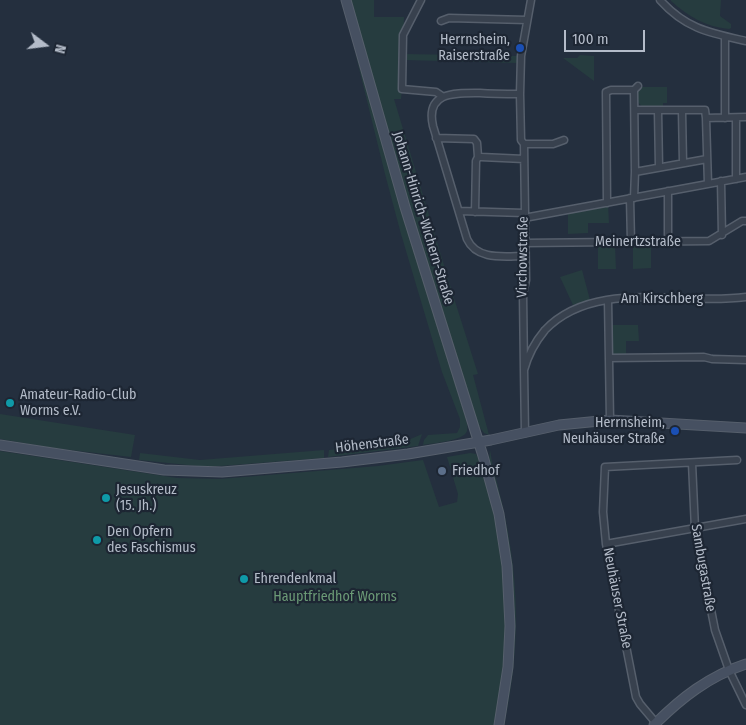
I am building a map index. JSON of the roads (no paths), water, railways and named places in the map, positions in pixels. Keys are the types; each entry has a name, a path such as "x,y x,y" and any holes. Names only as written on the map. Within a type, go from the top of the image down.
{"street":[{"name":"Johann-Hinrich-Wichern-Straße","path":"346,0 405,208 479,442 499,514 510,590 509,654 499,725"},
{"path":"421,0 404,35 402,89 436,92 442,96"},
{"name":"Virchowstraße","path":"524,370 523,294 526,280 524,144 521,140 520,94 521,56 531,0"},
{"path":"660,0 676,16 687,23 706,32 746,41"},
{"path":"440,21 449,18 526,20"},
{"path":"728,38 746,36"},
{"path":"725,118 728,38"},
{"path":"607,203 606,92 636,88 635,172 632,198 631,242"},
{"path":"520,94 451,93 442,96 435,104 431,115 436,138 469,243 478,252 487,255 525,256"},
{"path":"635,110 705,110 708,184"},
{"path":"658,110 659,167"},
{"path":"682,111 683,163"},
{"path":"706,118 746,118"},
{"path":"736,118 736,179"},
{"path":"436,138 474,139 477,143 475,212"},
{"path":"524,144 553,144 564,140"},
{"path":"478,156 524,159"},
{"path":"635,172 707,159"},
{"path":"459,211 524,216 607,203 746,177"},
{"path":"721,182 722,235"},
{"path":"668,192 668,242"},
{"name":"Meinertzstraße","path":"525,243 709,241 722,235 742,221 746,221"},
{"name":"Am Kirschberg","path":"525,433 524,370 536,342 556,320 573,310 608,300 642,297 709,300 746,297"},
{"path":"608,300 610,420"},
{"path":"609,358 704,357 746,360"},
{"name":"Höhenstraße","path":"0,445 164,470 222,472 376,458 479,442 572,423 610,420 746,428"},
{"path":"692,463 738,460"},
{"name":"Neuhäuser Straße","path":"657,724 636,697 606,544 603,512 605,467 692,463"},
{"name":"Sambugastraße","path":"692,463 695,529 715,630 729,670 746,705"},
{"path":"606,544 746,519"},
{"path":"657,724 687,694 729,670 746,664"}],"place":[{"name":"Herrnsheim, Raiserstraße","path":"520,48"},
{"name":"Amateur-Radio-Club Worms e.V.","path":"10,403"},
{"name":"Herrnsheim, Neuhäuser Straße","path":"675,431"},
{"name":"Friedhof","path":"442,471"},
{"name":"Jesuskreuz (15. Jh.)","path":"106,498"},
{"name":"Den Opfern des Faschismus","path":"97,540"},
{"name":"Ehrendenkmal","path":"244,579"}],"park label":[{"name":"Hauptfriedhof Worms","path":"335,597"}]}
